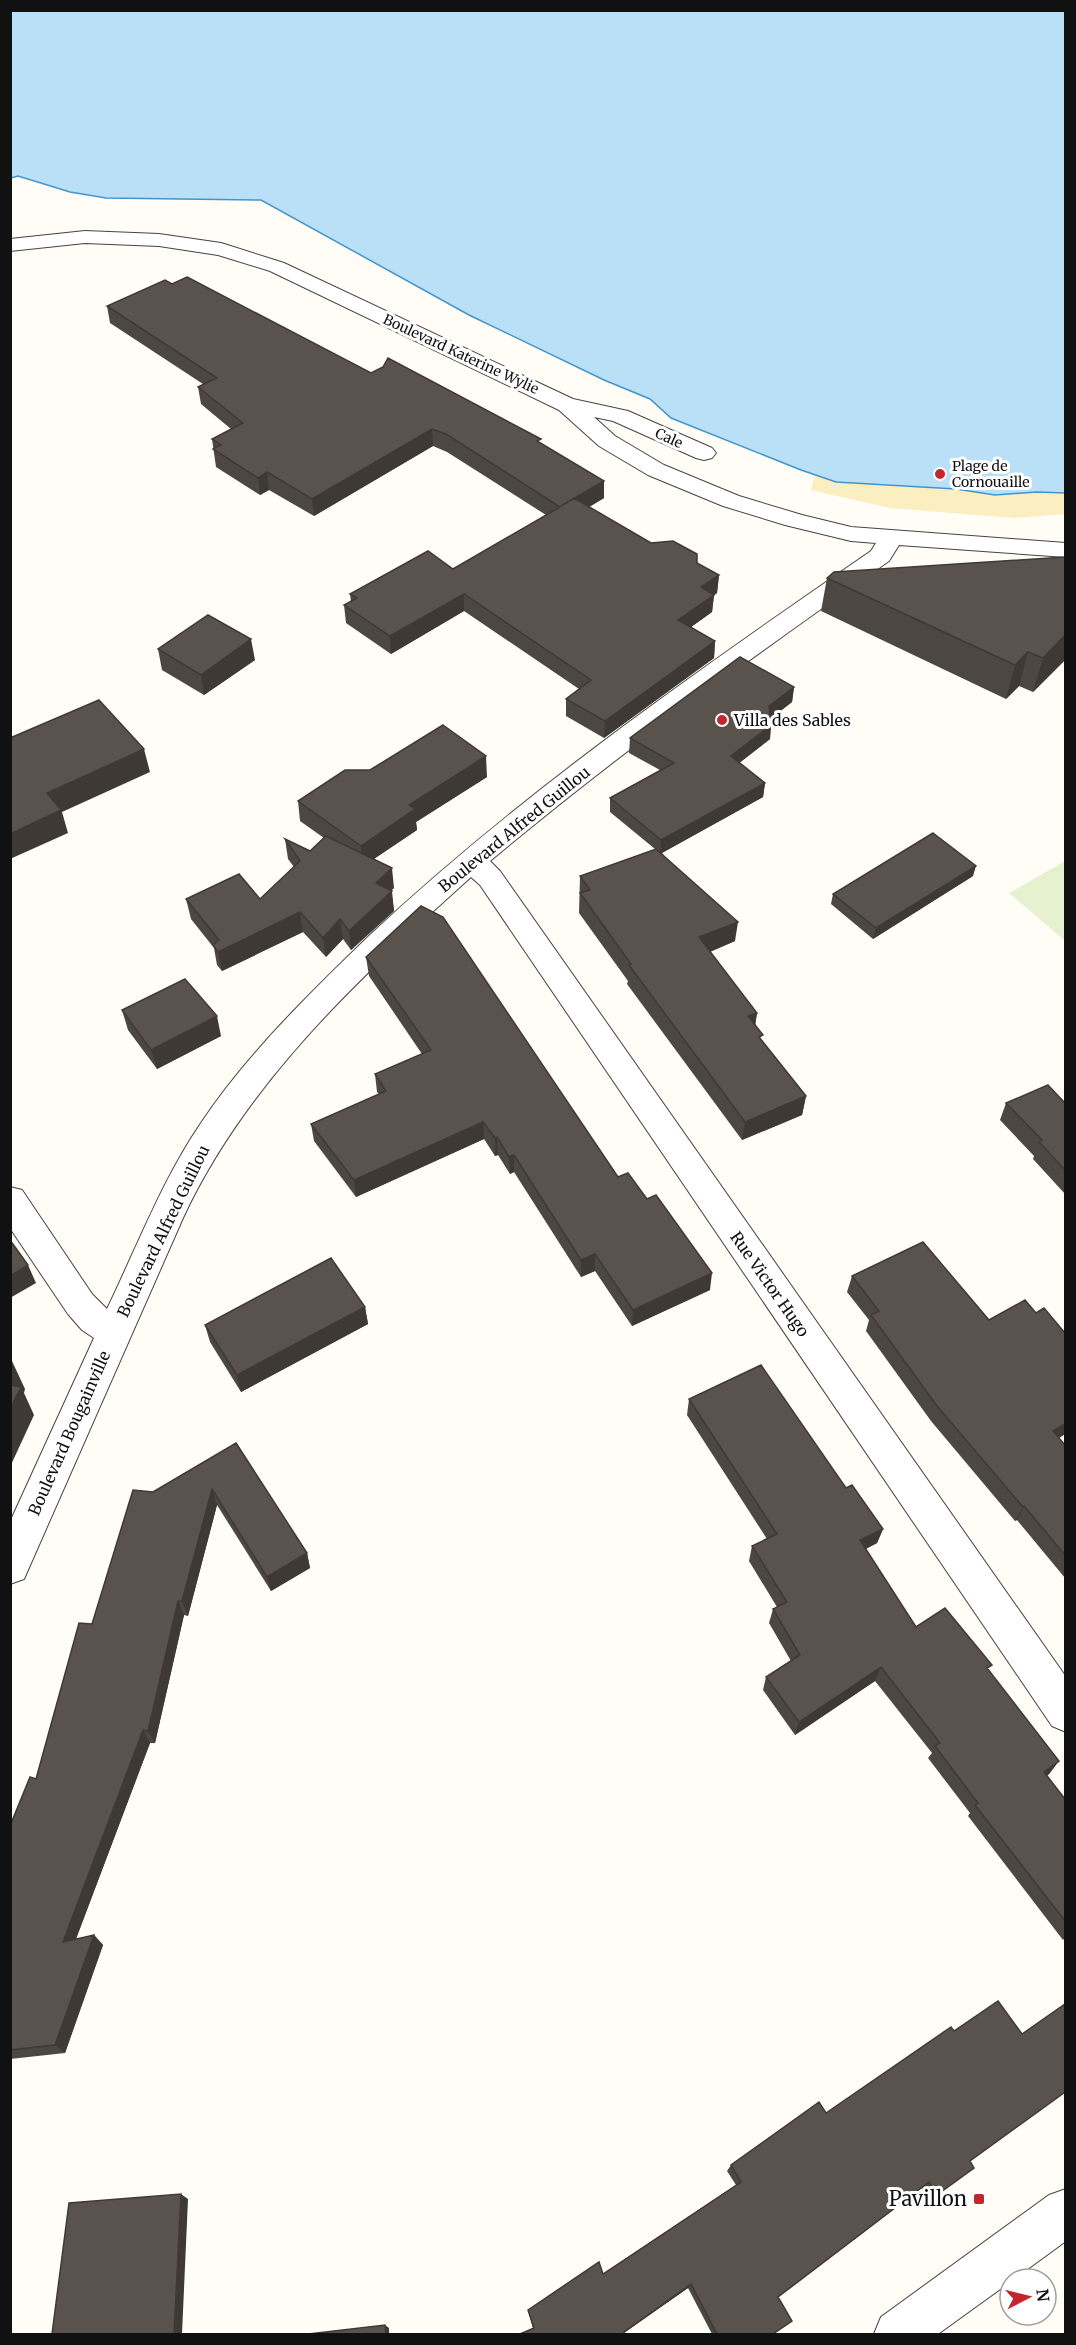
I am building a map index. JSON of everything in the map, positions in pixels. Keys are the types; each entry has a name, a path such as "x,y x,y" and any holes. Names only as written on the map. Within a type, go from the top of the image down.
{"street":[{"name":"Boulevard Katerine Wylie","path":"10,245 85,237 159,240 221,249 277,267 567,405 607,441 656,470 710,493 759,510 851,534 891,538"},
{"name":"Cale","path":"567,405 620,416 704,453"},
{"path":"891,538 1065,550"},
{"name":"Boulevard Alfred Guillou","path":"113,1332 192,1164 234,1103 335,988 471,860 641,727 880,556 891,538"},
{"name":"Rue Victor Hugo","path":"471,860 490,878 1065,1712"},
{"path":"10,1200 80,1304 94,1319 113,1332"},
{"name":"Boulevard Bougainville","path":"10,1566 113,1332"},
{"path":"898,2334 1065,2212"}],"sand":[{"path":"1065,361 1065,514 1015,518 890,508 811,490 823,444"}],"green space":[{"path":"1065,861 1065,941 1009,893"}],"water":[{"path":"10,11 1065,11 1065,493 995,495 956,489 836,482 671,418 650,399 604,380 469,315 261,200 106,198 70,192 18,176 11,178"}],"building":[{"path":"187,277 371,373 383,367 388,358 541,439 537,441 604,481 574,498 651,543 673,541 697,554 697,563 719,575 701,587 714,595 678,620 715,641 605,721 566,699 591,680 464,594 390,636 344,605 357,598 350,594 428,551 453,569 560,507 446,434 432,429 312,499 267,472 258,478 213,449 221,445 212,439 243,423 198,387 217,378 107,306 165,280 172,284"},
{"path":"1065,557 1065,635 1043,658 1028,652 1015,665 827,578 834,572"},
{"path":"208,615 251,639 201,675 158,649"},
{"path":"740,657 794,687 769,706 771,725 731,756 765,783 661,840 610,798 674,763 630,738"},
{"path":"99,700 144,749 47,793 61,810 10,834 10,738"},
{"path":"443,725 486,756 409,805 415,809 361,846 298,801 345,770 370,770"},
{"path":"933,833 976,866 876,928 833,894"},
{"path":"326,836 392,868 376,883 392,891 349,931 340,919 323,938 300,912 218,952 213,945 219,940 186,899 239,874 260,899 300,861 285,839 310,851"},
{"path":"656,849 738,922 699,937 757,1013 748,1016 763,1035 759,1037 806,1096 745,1122 629,965 631,964 580,893 590,890 580,876"},
{"path":"421,906 443,917 618,1177 628,1173 647,1199 656,1195 712,1273 633,1310 595,1254 581,1260 514,1155 509,1157 497,1137 495,1138 483,1122 354,1180 311,1124 386,1091 375,1074 431,1050 366,957"},
{"path":"185,979 217,1016 151,1050 122,1010"},
{"path":"1048,1085 1065,1103 1065,1170 1039,1142 1042,1140 1006,1103"},
{"path":"10,1240 28,1265 10,1276"},
{"path":"923,1242 989,1320 1025,1300 1036,1313 1044,1308 1065,1333 1065,1424 1053,1431 1065,1445 1065,1555 937,1406 871,1315 879,1311 852,1276"},
{"path":"331,1258 365,1307 237,1375 205,1325"},
{"path":"761,1365 846,1488 852,1485 883,1529 860,1540 916,1627 945,1608 992,1665 987,1668 1059,1761 1044,1772 1065,1799 1065,1921 975,1805 978,1803 935,1746 940,1743 881,1667 799,1722 766,1677 800,1655 773,1609 787,1602 752,1546 777,1534 689,1399"},
{"path":"10,1385 21,1387 10,1409"},
{"path":"236,1443 307,1553 267,1577 212,1489 182,1601 178,1601 148,1731 143,1730 63,1942 94,1935 55,2045 10,2050 10,1826 30,1777 36,1779 79,1623 92,1624 133,1490 153,1492"},
{"path":"998,2001 1022,2034 1065,2004 1065,2092 970,2161 974,2168 937,2195 929,2182 778,2297 792,2321 773,2334 717,2334 691,2284 624,2332 625,2334 520,2334 534,2328 528,2310 599,2262 603,2274 741,2182 731,2165 819,2102 826,2113 951,2027 954,2031"},
{"path":"181,2194 174,2334 52,2334 69,2203"},
{"path":"385,2325 386,2334 308,2334"}],"place":[{"name":"Plage de Cornouaille","path":"940,474"},
{"name":"Villa des Sables","path":"722,720"},
{"name":"Pavillon","path":"979,2199"}]}
